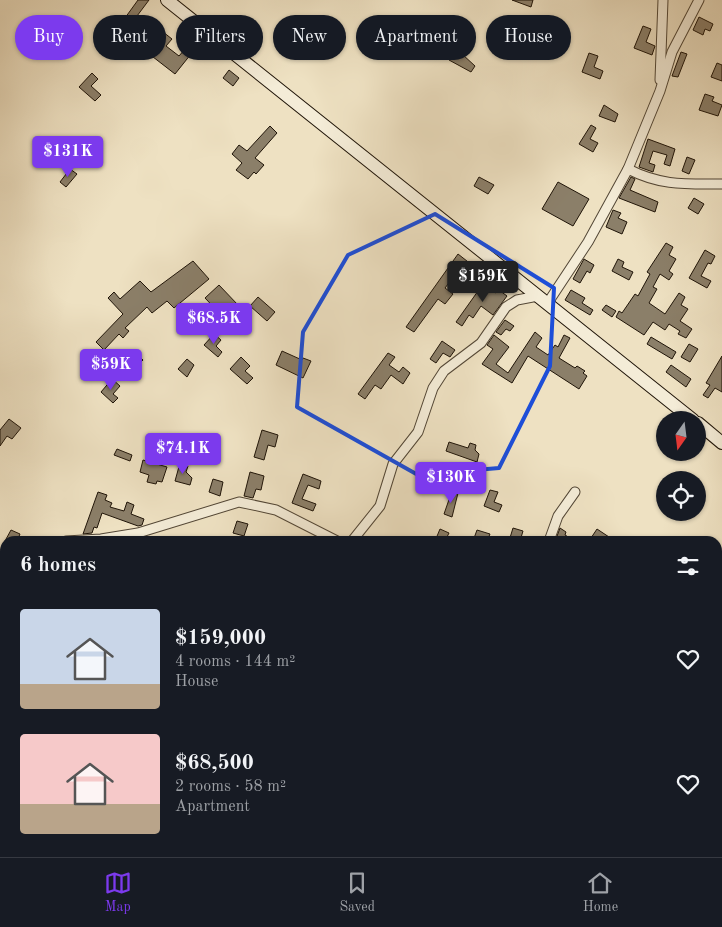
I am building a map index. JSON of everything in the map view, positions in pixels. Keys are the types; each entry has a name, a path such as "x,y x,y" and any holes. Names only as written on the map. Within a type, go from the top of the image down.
{"main road":[{"path":"167,0 682,411"},
{"path":"706,430 722,443"}],"street":[{"path":"660,91 663,0"},
{"path":"356,536 380,506 393,464 418,432 433,388 444,371 481,343 506,307 517,300 543,300 588,242 628,169 660,91 672,52 699,0"},
{"path":"628,169 645,178 672,184 722,184"},
{"path":"551,536 558,516 575,492"},
{"path":"117,536 138,532 240,502 276,510 327,536"}],"highlighted area":[{"path":"435,214 554,288 550,366 499,468 418,475 297,407 303,332 348,255"}],"building":[{"path":"138,0 149,0 138,15 127,15"},
{"path":"512,0 533,0 531,7"},
{"path":"699,17 713,24 710,31 705,29 703,35 693,30"},
{"path":"643,26 651,29 646,42 655,46 652,55 634,48"},
{"path":"166,34 172,39 166,46"},
{"path":"166,46 176,54 176,60 186,60 175,74 157,60 166,60"},
{"path":"681,52 687,54 678,77 672,76"},
{"path":"589,53 598,56 594,67 603,71 600,79 582,72"},
{"path":"449,60 468,60 475,66 471,72"},
{"path":"717,63 722,65 722,81 711,77"},
{"path":"229,70 239,78 233,86 223,78"},
{"path":"92,73 98,79 91,86 101,95 95,101 79,87"},
{"path":"705,94 714,97 712,101 722,105 718,116 699,110"},
{"path":"604,105 618,114 615,122 599,116"},
{"path":"591,125 596,128 590,139 598,143 593,152 579,144"},
{"path":"270,126 277,133 255,158 264,165 256,174 254,172 248,179 236,170 242,163 232,154 239,145 247,151"},
{"path":"648,139 675,149 670,166 664,164 667,155 653,151 649,163 655,165 653,172 639,167"},
{"path":"687,157 695,160 689,174 682,171"},
{"path":"70,169 77,174 66,187 60,182"},
{"path":"479,177 494,185 488,194 474,186"},
{"path":"631,177 635,179 630,190 658,202 655,212 619,198"},
{"path":"558,182 589,199 573,226 542,209"},
{"path":"694,198 704,204 698,214 688,208"},
{"path":"613,210 621,213 618,218 627,222 622,234 606,227"},
{"path":"666,243 673,247 669,255 676,259 669,271 673,274 669,280 660,274 653,287 657,289 649,303 665,314 679,293 685,297 681,305 688,309 680,321 692,329 686,338 678,334 680,331 669,324 665,330 653,322 644,335 616,317 619,311 622,313 635,294 638,296 650,274 647,272"},
{"path":"705,250 715,256 711,264 708,263 701,276 711,281 707,288 689,278"},
{"path":"458,254 486,276 481,282 469,273 466,277 458,271 445,288 453,294 445,304 438,299 414,332 406,327"},
{"path":"584,259 594,265 590,273 587,271 580,283 573,279"},
{"path":"618,259 624,262 622,267 633,272 629,280 612,271"},
{"path":"193,261 209,279 174,308 167,301 152,313 147,307 125,328 129,331 123,338 119,334 104,350 96,342 123,314 108,298 114,292 120,299 140,281 151,292"},
{"path":"483,284 496,293 499,290 507,296 493,315 481,306 473,318 469,315 462,326 456,322"},
{"path":"219,285 238,305 224,318 205,298"},
{"path":"571,290 585,298 582,303 593,310 590,315 565,300"},
{"path":"258,297 275,312 267,321 250,306"},
{"path":"606,305 616,311 612,317 602,310"},
{"path":"505,320 514,326 510,331 506,329 501,335 496,332"},
{"path":"535,332 542,338 536,347 548,355 555,345 558,347 564,335 570,338 559,358 575,368 577,366 585,371 583,373 587,376 579,389 528,356 512,383 482,364 493,349 487,345 494,335 509,347 496,364 508,373"},
{"path":"214,334 221,340 216,346 222,352 218,357 204,345"},
{"path":"651,337 676,352 672,359 647,344"},
{"path":"442,341 455,350 450,357 443,353 436,363 430,359"},
{"path":"689,344 698,349 690,362 681,357"},
{"path":"282,351 302,360 303,358 311,361 303,378 276,365"},
{"path":"136,353 143,360 135,368 141,374 136,379 123,367"},
{"path":"388,353 395,357 389,365 399,372 403,367 410,373 403,384 391,375 381,389 375,385 365,399 358,394"},
{"path":"722,356 722,392 715,388 708,398 703,395 710,385 706,383"},
{"path":"241,357 250,366 245,371 253,378 247,384 230,369"},
{"path":"187,359 194,365 187,377 178,369"},
{"path":"671,365 691,379 686,387 666,372"},
{"path":"112,379 120,386 113,394 118,398 113,403 101,392"},
{"path":"9,419 21,428 12,439 7,436 0,446 0,430"},
{"path":"262,430 278,435 275,447 268,445 264,460 254,457"},
{"path":"449,442 468,448 470,443 476,445 475,450 479,454 477,462 446,451"},
{"path":"117,449 132,455 130,461 114,455"},
{"path":"143,460 167,467 162,482 157,481 156,484 147,482 149,475 140,472"},
{"path":"180,463 188,466 186,472 192,478 190,485 175,481"},
{"path":"250,472 264,476 261,490 256,489 253,498 244,496"},
{"path":"438,473 449,477 445,486 434,482"},
{"path":"303,474 321,481 319,489 308,485 302,499 316,504 313,511 292,503"},
{"path":"213,479 223,482 220,496 209,492"},
{"path":"490,490 498,492 494,502 502,505 499,512 484,506"},
{"path":"452,491 458,493 452,517 444,514"},
{"path":"98,492 107,495 105,500 112,503 110,507 124,511 127,502 134,505 131,514 144,519 142,525 138,526 102,513 97,528 94,527 92,533 83,534"},
{"path":"237,521 248,524 244,536 233,533"},
{"path":"513,528 523,531 522,536 511,536"},
{"path":"560,528 566,532 567,536 557,536"},
{"path":"440,529 449,533 448,536 437,536"},
{"path":"597,529 608,536 592,536"},
{"path":"11,530 20,534 19,536 8,536"},
{"path":"477,530 490,534 489,536 475,536"}]}
